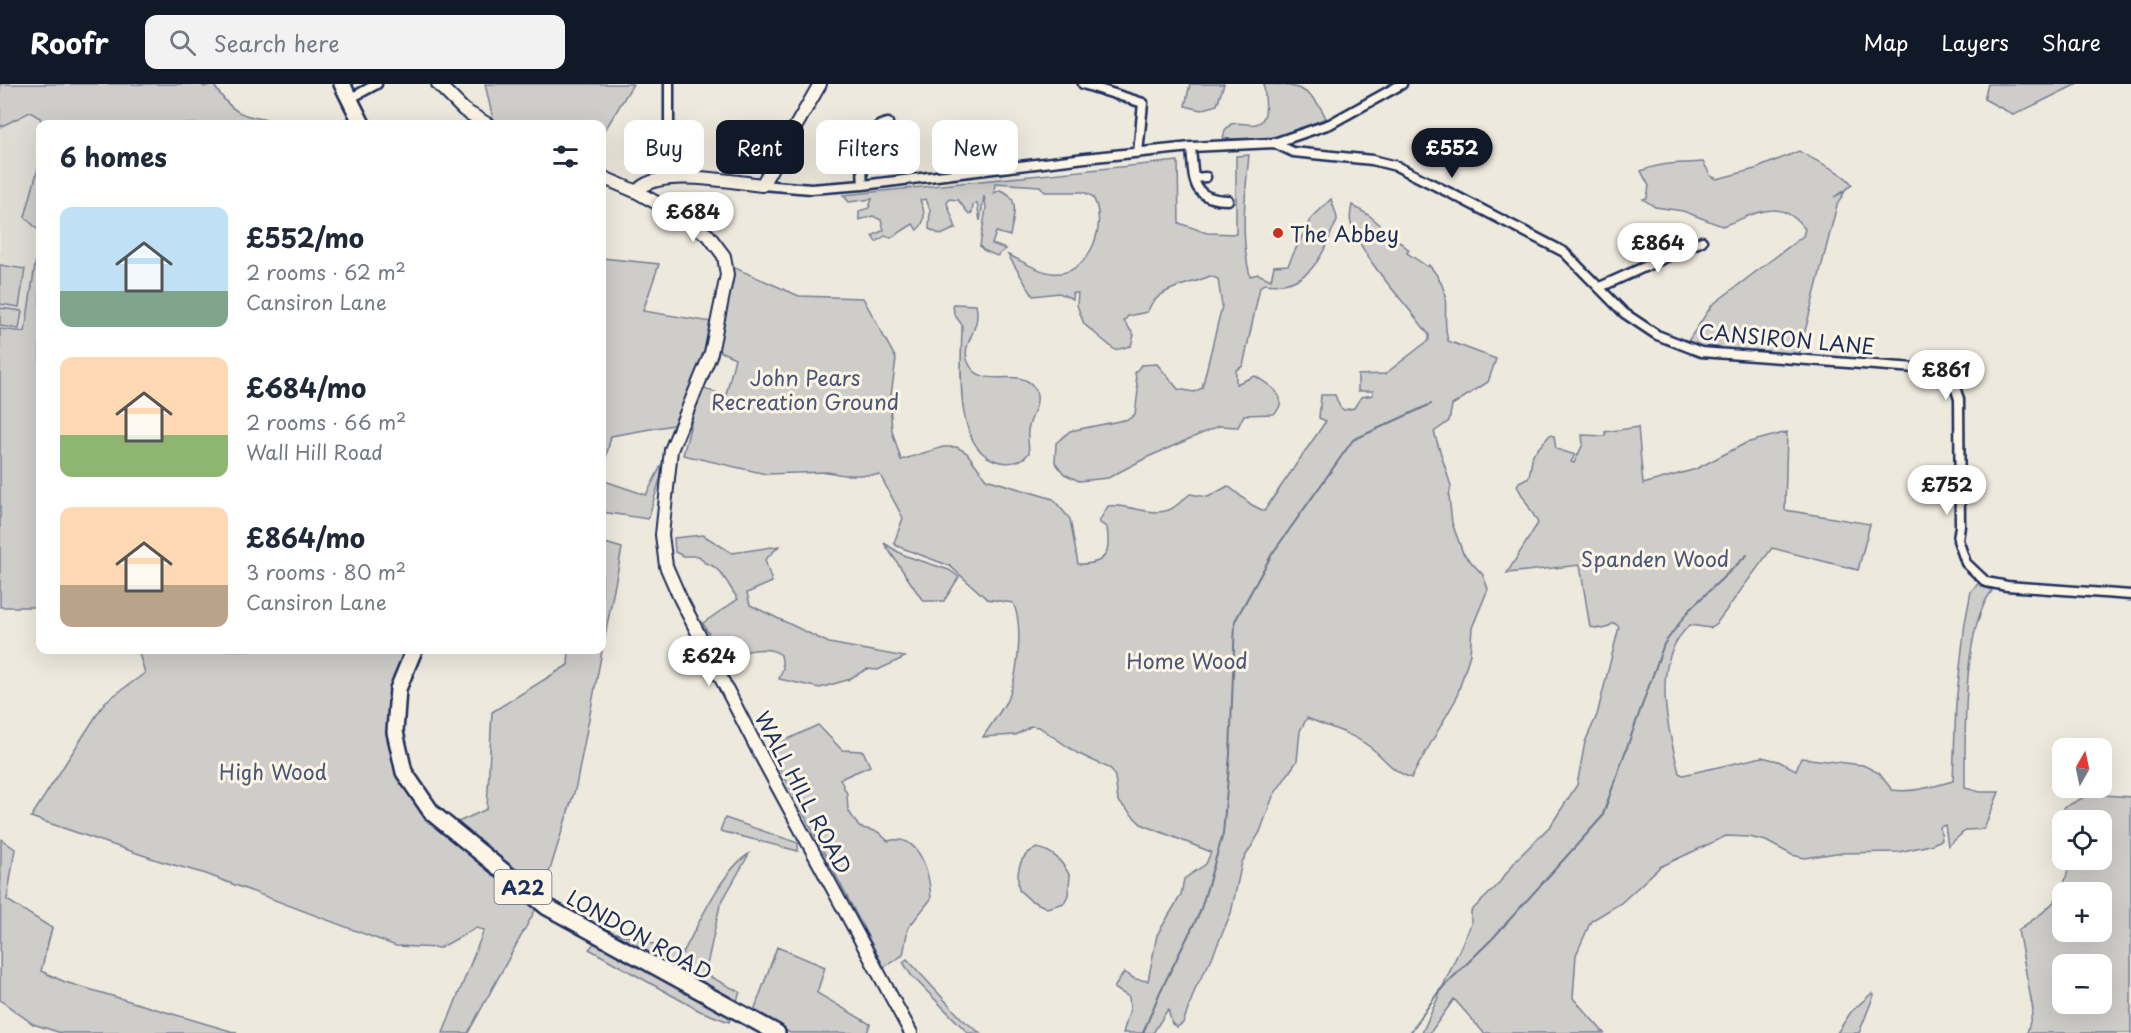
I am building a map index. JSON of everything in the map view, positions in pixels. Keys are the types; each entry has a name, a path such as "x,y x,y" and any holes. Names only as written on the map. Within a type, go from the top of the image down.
{"highway":[{"path":"342,84 360,120"},
{"name":"LONDON ROAD","path":"412,654 398,689 395,732 404,772 432,813 548,907 777,1033"}],"street":[{"path":"350,99 376,84"},
{"path":"438,84 464,110 480,120"},
{"path":"669,84 669,178"},
{"path":"762,185 820,84"},
{"path":"1083,84 1143,103 1138,153"},
{"path":"637,192 652,180 669,178 715,179 811,189 1191,147 1274,143 1330,124 1402,84"},
{"name":"CANSIRON LANE","path":"1274,143 1293,152 1372,160 1396,166 1564,252 1624,313 1657,335 1701,351 1942,370 1955,387 1959,399 1960,526 1958,540 1966,563 1986,582 2007,586 2131,595"},
{"path":"1191,147 1194,178 1198,190 1206,198 1228,200"},
{"path":"862,174 863,185"},
{"path":"1194,178 1206,177"},
{"name":"WALL HILL ROAD","path":"606,179 637,192 709,236 716,242 726,265 727,275 711,353 671,450 662,536 666,566 761,756 911,1033"},
{"path":"1600,287 1702,241"}],"shaded area":[{"path":"0,84 41,120 36,120 36,176 25,217 36,228 36,572 0,481"}],"green space":[{"path":"0,84 201,84 204,87 213,84 226,102 238,112 270,120 41,120 30,112 0,127"},
{"path":"485,84 633,84 606,128 606,120 493,119"},
{"path":"1190,84 1224,84 1217,105 1201,110 1185,106"},
{"path":"1264,84 1285,85 1302,90 1315,100 1326,118 1278,138 1223,139 1225,130 1231,124 1256,124 1264,118 1266,107"},
{"path":"1988,84 2077,84 2014,115 1984,99"},
{"path":"1799,151 1836,171 1852,185 1834,197 1845,191 1837,205 1799,355 1701,349 1686,344 1712,305 1803,236 1805,229 1786,212 1776,210 1755,213 1722,226 1683,211 1655,207 1643,199 1647,198 1649,186 1641,171 1664,165 1703,162 1711,176 1717,179 1755,169"},
{"path":"1249,155 1244,231 1250,276 1258,274 1271,280 1274,266 1288,265 1310,220 1331,199 1337,219 1321,256 1307,273 1288,283 1264,284 1260,287 1243,366 1236,370 1236,384 1255,376 1276,392 1280,402 1279,408 1274,414 1244,415 1238,427 1219,426 1148,457 1108,478 1079,481 1064,474 1055,462 1056,443 1070,431 1129,419 1135,414 1138,391 1135,373 1141,365 1157,364 1178,389 1194,392 1202,388 1222,306 1218,279 1210,276 1173,289 1159,296 1147,312 1128,316 1124,321 1134,335 1131,346 1115,350 1084,324 1077,305 1078,293 1072,293 1073,299 1059,293 1033,296 1008,255 1035,268 1052,273 1065,272 1076,267 1086,258 1097,234 1099,220 1092,196 1083,192 1045,192 1040,186 995,183 994,193 1000,190 1007,193 1014,203 1010,236 996,232 992,244 1006,249 997,256 983,250 980,246 986,208 984,196 980,221 977,203 973,205 972,213 969,214 958,200 949,199 947,203 956,228 941,235 929,229 930,210 926,199 920,200 924,216 917,230 913,224 891,238 885,236 876,242 872,236 884,230 881,220 873,216 859,220 859,211 869,208 872,199 849,202 843,195 1178,161 1179,223 1207,233 1236,234 1236,156"},
{"path":"36,176 36,228 25,217"},
{"name":"Home Wood","path":"1352,205 1370,216 1409,250 1407,253 1428,267 1429,265 1437,276 1445,294 1448,341 1496,359 1488,382 1452,405 1449,421 1434,432 1451,486 1449,496 1452,523 1463,553 1483,575 1488,589 1472,628 1470,654 1456,699 1411,778 1393,768 1363,742 1307,718 1300,731 1297,761 1273,796 1260,832 1242,862 1231,913 1211,960 1196,987 1183,1023 1177,1027 1172,1024 1168,1009 1153,1033 1123,1033 1130,1009 1129,997 1114,988 1124,972 1135,979 1148,981 1157,935 1181,895 1184,879 1206,864 1211,852 1141,824 1118,801 1115,777 1111,769 1077,753 1039,727 1031,726 1016,735 983,737 1006,702 1014,680 1019,638 1013,603 987,599 950,566 897,546 894,543 903,518 880,475 844,475 827,472 766,474 683,455 700,388 726,395 735,358 715,349 725,295 731,292 733,267 799,296 863,298 896,359 890,403 892,431 901,460 943,447 957,447 967,453 986,479 1053,499 1070,519 1078,564 1087,564 1101,560 1107,551 1107,528 1099,522 1108,506 1164,511 1171,509 1190,494 1208,497 1228,486 1252,505 1264,511 1326,421 1319,418 1321,395 1335,395 1340,407 1344,410 1354,408 1361,397 1373,395 1373,391 1358,391 1358,375 1385,374 1429,340 1429,335 1365,253 1350,221"},
{"path":"606,258 659,264 643,311 712,322 700,371 673,425 611,436 606,458"},
{"path":"36,259 36,607 0,607 0,329 25,332"},
{"path":"0,265 25,269 19,307 0,304"},
{"path":"953,304 976,305 976,322 966,355 974,371 990,378 1026,380 1036,391 1037,402 1028,430 1029,453 1020,460 1000,462 984,455 973,442 966,424 963,404 962,325 954,314"},
{"path":"0,308 22,311 19,329 0,326"},
{"name":"Spanden Wood","path":"1638,427 1643,484 1696,469 1746,443 1787,432 1785,510 1870,524 1858,570 1772,548 1716,624 1710,628 1690,625 1677,640 1669,657 1665,695 1670,736 1679,773 1683,775 1762,757 1778,761 1796,770 1801,758 1863,765 1879,773 1892,790 1916,790 1953,781 1956,703 1965,623 1971,591 1980,582 1992,591 1982,608 1970,657 1967,685 1965,788 1980,792 1999,792 1984,829 1966,830 1948,846 1945,825 1940,827 1942,840 1930,845 1899,852 1836,853 1805,858 1792,855 1766,841 1749,837 1726,836 1660,867 1621,903 1591,921 1576,955 1573,998 1604,1033 1484,1033 1454,999 1430,1033 1422,1033 1471,924 1471,911 1496,887 1517,859 1551,825 1577,785 1585,742 1597,715 1619,627 1614,623 1604,629 1590,627 1580,565 1507,573 1538,523 1517,486 1519,482 1529,477 1533,454 1550,435 1554,436 1556,449 1575,455 1571,462 1574,463 1583,444 1582,435 1605,436 1605,432"},
{"path":"662,464 664,466 648,519 606,513 606,481 646,495"},
{"path":"703,535 732,553 779,546 765,560 772,582 747,593 750,605 829,643 905,657 878,670 867,669 847,680 820,688 779,679 783,668 781,655 775,651 752,650 723,660 703,623 738,599 724,577 699,556 683,556 675,552 674,538"},
{"path":"606,543 622,548 606,631"},
{"path":"884,543 903,555 949,570 959,577 944,601 923,601"},
{"name":"High Wood","path":"139,654 404,654 391,685 387,730 405,786 538,905 468,1033 443,1033 484,930 476,928 440,948 396,946 206,874 160,861 31,817 105,702 145,673"},
{"path":"569,654 602,654 576,786 544,889 454,824 487,809 492,712 568,665"},
{"path":"818,725 842,750 863,751 870,766 840,779 847,794 848,810 859,827 878,832 888,841 899,840 908,843 916,849 926,868 931,899 908,928 903,955 884,967 769,748"},
{"path":"2131,797 2131,1033 2027,1033 2033,1010 2018,930 2052,904 2052,942 2112,942 2112,882 2065,882 2067,870 2112,870 2112,810 2064,810 2063,808 2082,798"},
{"path":"725,818 798,843 798,851 720,831"},
{"path":"1,839 15,849 7,900 52,928 41,971 65,982 237,1033 61,1033 33,1024 0,1000"},
{"path":"1037,848 1057,858 1070,876 1068,895 1064,903 1047,908 1030,900 1019,890 1018,871 1022,860"},
{"path":"749,854 720,905 705,974 740,992 729,1022 700,1011 589,949 607,930 683,953 720,885 729,872"},
{"path":"777,947 825,967 817,993 870,1024 867,1033 790,1033 754,1011"},
{"path":"907,959 962,1019 980,1033 968,1033 911,975 903,962"},
{"path":"1872,993 1874,995 1859,1033 1837,1033 1851,1012"}],"waterway":[{"path":"1143,1033 1160,992 1200,912 1223,834 1230,754 1235,621 1272,554 1353,440 1431,404"},
{"path":"1410,1033 1439,991 1493,938 1602,817 1664,644 1690,609 1747,555"}],"place":[{"name":"The Abbey","path":"1278,233"}],"park label":[{"name":"John Pears Recreation Ground","path":"805,389"}]}
